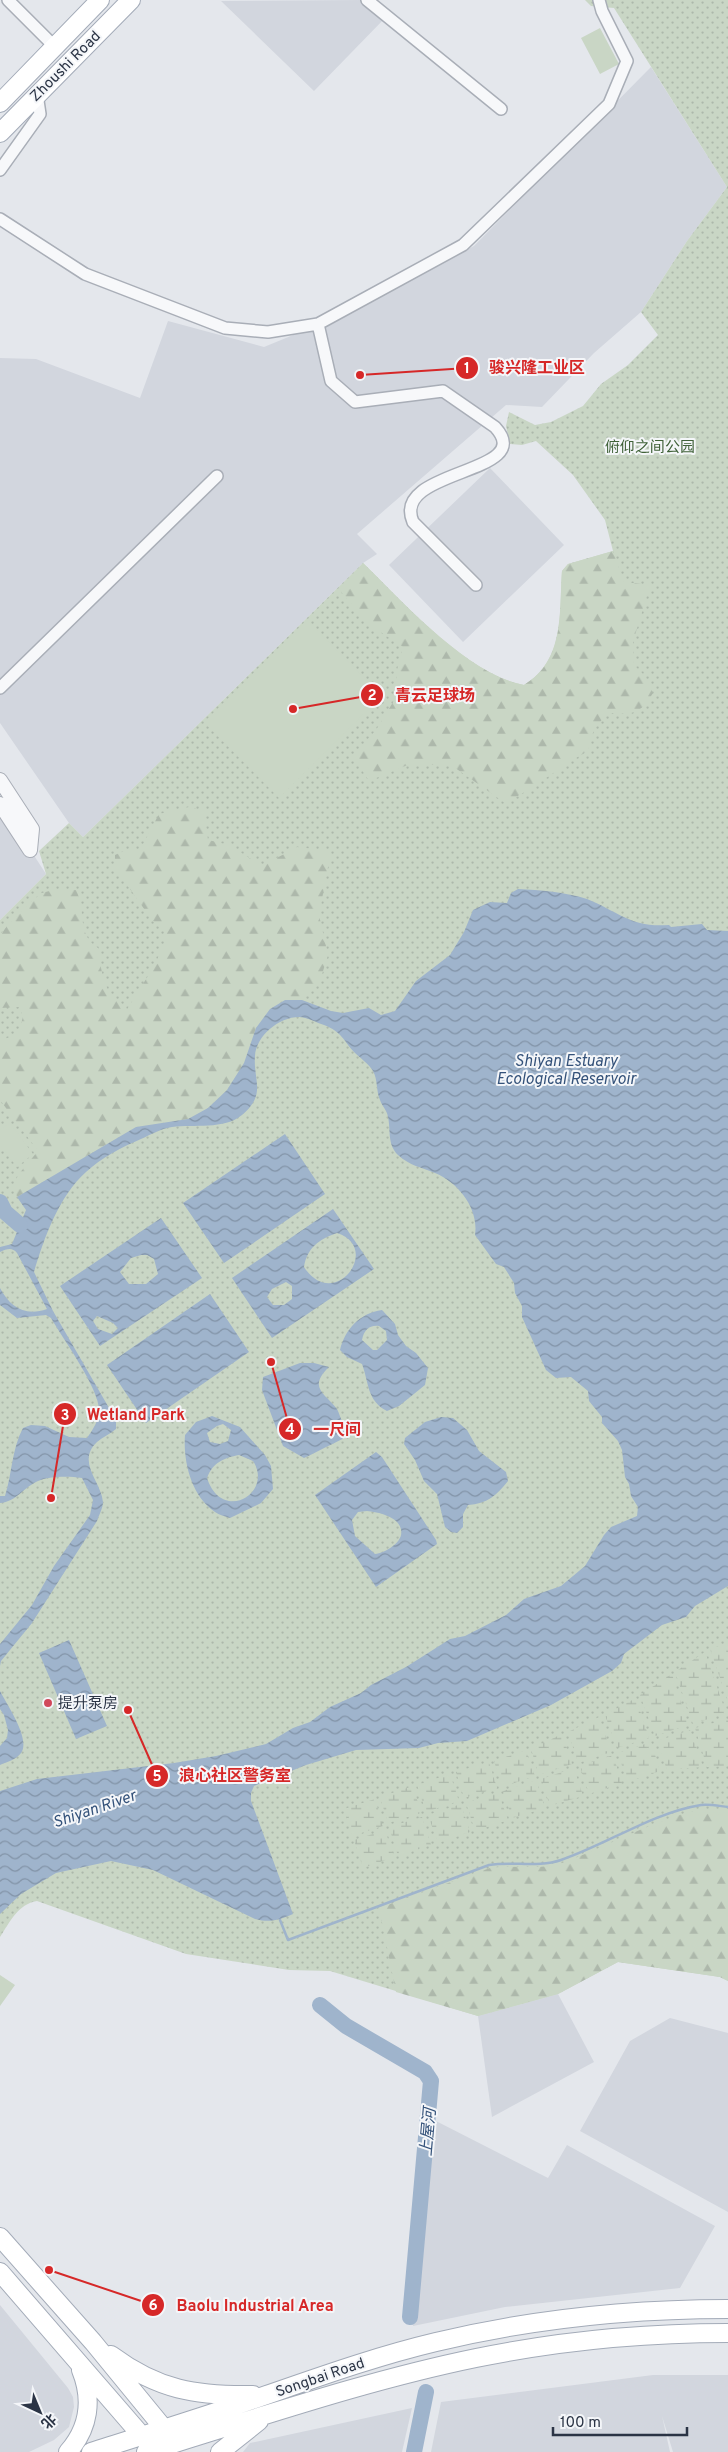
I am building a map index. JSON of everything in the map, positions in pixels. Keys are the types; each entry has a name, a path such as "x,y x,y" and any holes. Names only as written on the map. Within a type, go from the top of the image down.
{"main road":[{"name":"Zhoushi Road","path":"0,103 100,0"},
{"name":"Zhoushi Road","path":"0,133 131,0"},
{"path":"0,2237 93,2342 173,2441 148,2447 90,2452"},
{"path":"0,2272 148,2447"},
{"name":"Songbai Road","path":"173,2441 274,2393 401,2351 506,2327 622,2313 728,2309"},
{"name":"Songbai Road","path":"173,2441 415,2372 510,2351 615,2338 728,2333"},
{"path":"93,2342 135,2372 173,2389 233,2395 274,2393"},
{"path":"68,2452 83,2431 88,2410 87,2387 77,2363"},
{"path":"220,2452 264,2416"}],"street":[{"path":"8,0 54,46"},
{"path":"367,0 501,109"},
{"path":"377,9 385,0"},
{"path":"0,219 85,274 225,328 268,332 318,324 463,245 609,104 627,61 602,11 599,0"},
{"path":"0,170 40,114 37,94"},
{"path":"318,324 331,381 355,402 443,392 501,433 503,442 501,450 485,465 440,480 422,491 412,501 410,513 413,522 476,585"},
{"path":"0,688 217,476"},
{"path":"0,780 32,829 30,850 0,804"}],"shaded area":[{"path":"363,0 385,18 314,91 221,1"},
{"path":"651,67 727,187 687,241 641,312 594,353 542,407 506,405 357,534 377,554 363,563 83,837 69,823 0,723 0,358 36,359 140,398 168,321 264,347 337,317 474,246"},
{"path":"490,468 564,545 463,642 389,565"},
{"path":"0,803 46,874 0,920"},
{"path":"558,1994 594,2062 492,2117 478,2016"},
{"path":"670,2018 728,2033 728,2212 580,2131 630,2041"},
{"path":"434,2120 548,2178 567,2145 715,2226 680,2288 505,2307 413,2326"},
{"path":"0,2305 68,2388 73,2397 74,2407 69,2427 54,2440 29,2452 0,2452"},
{"path":"653,2375 728,2375 728,2452 673,2452 662,2416 670,2452 431,2452 441,2402"},
{"path":"412,2408 402,2452 243,2452 250,2443"}],"green space":[{"name":"俯仰之间公园","path":"585,0 728,0 728,1981 720,1977 618,1962 558,1994 478,2016 330,1971 289,1970 186,1954 37,1901 30,1903 20,1910 0,1937 0,920 46,874 39,851 69,823 83,837 363,563 416,616 480,667 502,678 524,685 537,675 547,663 557,634 562,571 568,564 613,551 605,520 573,475 536,441 522,445 510,444 506,426 509,412 535,425 551,422 583,406 601,384 628,365 658,335 641,312 687,241 727,187 614,8 591,6"},
{"path":"600,28 619,64 600,74 581,38"},
{"path":"613,551 624,582 650,585 633,642 634,665 643,674 653,693 644,706 630,713 608,713 594,729 588,751 527,791 505,803 451,765 410,764 369,781 353,756 376,730 395,699 397,670 403,647 370,625 341,592 363,563 437,635 459,652 481,667 503,678 524,685 538,675 554,649 560,618 562,571 568,564"},
{"path":"307,620 382,696 279,798 204,722"},
{"path":"189,807 204,811 208,840 229,845 262,866 297,847 331,851 319,915 328,955 319,984 302,1000 285,1000 256,1028 244,1063 227,1090 208,1108 188,1119 136,1127 17,1197 14,1186 18,1175 38,1151 0,1100 0,1041 19,1033 23,1016 19,1007 0,1008 1,934 20,912 42,893 58,890 76,890 81,906 84,929 91,942 98,948 105,984 113,997 122,1004 126,1011 153,968 164,945 166,933 152,920 115,868 115,855 128,849 140,850 159,814"},
{"path":"10,1123 33,1154 17,1167 0,1145 0,1130"},
{"path":"728,1643 728,1701 710,1649"},
{"path":"705,1652 726,1713 693,1724 675,1672"},
{"path":"672,1674 688,1725 655,1736 640,1695"},
{"path":"636,1698 649,1738 617,1748 605,1715"},
{"path":"599,1717 611,1752 578,1763 568,1732"},
{"path":"728,1719 728,1766 707,1767 695,1728"},
{"path":"690,1730 703,1767 667,1770 657,1741"},
{"path":"562,1734 572,1764 539,1775 531,1749"},
{"path":"651,1742 660,1771 627,1782 618,1753"},
{"path":"526,1750 535,1776 502,1787 494,1761"},
{"path":"613,1755 622,1783 589,1794 580,1766"},
{"path":"489,1762 497,1788 464,1798 456,1772"},
{"path":"574,1768 583,1796 550,1806 541,1779"},
{"path":"450,1774 459,1801 426,1812 417,1785"},
{"path":"536,1780 545,1808 512,1818 503,1791"},
{"path":"413,1786 421,1813 388,1823 380,1797"},
{"path":"498,1792 508,1820 475,1831 466,1803"},
{"path":"375,1799 383,1826 352,1836 344,1809"},
{"path":"461,1804 470,1832 438,1843 428,1815"},
{"path":"702,1809 728,1810 728,1981 720,1977 618,1962 558,1994 478,2016 396,1992 379,1908 490,1868 544,1867 562,1863 666,1820"},
{"path":"422,1817 431,1845 398,1856 389,1827"},
{"path":"385,1830 394,1857 363,1868 354,1840"},
{"path":"0,1975 15,1985 0,2006"}],"water":[{"name":"Shiyan Estuary Ecological Reservoir","path":"518,889 552,892 587,899 635,922 645,924 669,925 671,927 702,924 707,930 728,931 728,1586 695,1606 686,1617 662,1625 624,1654 621,1663 612,1671 551,1705 467,1741 438,1743 419,1748 356,1750 306,1765 254,1786 251,1793 251,1801 293,1914 274,1920 255,1919 153,1870 111,1861 56,1873 21,1894 0,1914 0,1791 37,1779 174,1763 216,1756 266,1744 293,1728 310,1722 330,1707 361,1693 371,1685 406,1667 450,1639 465,1636 506,1615 524,1599 561,1586 585,1566 611,1527 637,1516 638,1507 631,1496 629,1484 625,1477 622,1450 618,1441 602,1423 602,1417 589,1401 588,1391 571,1377 556,1378 546,1370 522,1317 522,1306 515,1293 514,1283 504,1267 496,1264 475,1235 474,1216 466,1198 444,1177 407,1162 398,1155 392,1146 386,1110 379,1097 373,1071 342,1037 335,1030 309,1019 302,1017 291,1018 270,1029 259,1041 255,1056 257,1094 250,1107 242,1115 235,1120 218,1125 181,1126 164,1129 119,1149 92,1167 76,1182 60,1205 54,1218 34,1272 53,1311 116,1420 116,1429 97,1442 91,1449 89,1457 91,1472 103,1502 97,1521 32,1623 1,1661 0,1666 0,1644 32,1605 54,1566 90,1515 93,1500 82,1478 59,1477 38,1481 11,1500 0,1503 0,1496 5,1496 19,1436 23,1428 31,1425 45,1426 69,1437 87,1438 99,1414 97,1401 87,1377 51,1318 46,1315 17,1318 0,1305 0,1288 8,1300 19,1309 32,1312 47,1309 17,1253 9,1249 0,1252 0,1247 12,1244 26,1210 17,1197 136,1127 188,1119 208,1108 227,1090 244,1063 256,1028 270,1009 285,1000 302,1000 331,1011 343,1013 369,1008 381,1015 395,1011 416,981 450,955 464,932 473,910 490,902 507,903 511,893"},
{"path":"285,1134 325,1194 224,1263 183,1203"},
{"path":"333,1209 374,1269 272,1338 232,1278","holes":["337,1233 350,1241 355,1251 355,1262 349,1273 340,1280 328,1283 316,1279 304,1267 311,1249 319,1241","286,1282 292,1286 292,1299 284,1305 273,1305 267,1297 272,1289"]},
{"path":"161,1218 202,1278 100,1346 60,1286","holes":["147,1255 154,1259 158,1274 146,1284 129,1284 120,1272 131,1258","97,1316 113,1323 118,1328 112,1334 98,1329 93,1321"]},
{"path":"210,1294 249,1352 146,1423 107,1365"},
{"path":"382,1310 395,1324 398,1335 406,1346 416,1353 428,1368 425,1385 399,1406 387,1411 380,1407 372,1397 362,1364 347,1357 340,1350 342,1342 355,1323 360,1318","holes":["379,1326 386,1331 387,1340 377,1350 373,1350 362,1340 364,1333 370,1327"]},
{"path":"300,1363 314,1363 329,1367 319,1380 321,1390 337,1409 343,1424 363,1431 304,1458 283,1446 262,1390 263,1377"},
{"path":"212,1416 240,1427 265,1455 271,1466 273,1489 261,1503 230,1518 215,1512 200,1497 190,1477 185,1456 185,1435 196,1422","holes":["223,1424 231,1430 228,1441 220,1444 210,1442 207,1433","239,1455 253,1461 258,1473 257,1484 252,1493 243,1499 234,1501 223,1499 214,1492 207,1478 216,1464"]},
{"path":"441,1417 453,1418 467,1430 479,1451 506,1472 508,1481 500,1491 486,1501 468,1505 463,1514 463,1527 457,1533 451,1532 445,1527 437,1494 424,1481 415,1460 404,1444 405,1438 425,1422"},
{"path":"376,1452 382,1457 437,1544 376,1587 315,1495","holes":["367,1511 391,1517 401,1528 400,1539 380,1553 375,1554 355,1536 352,1520 358,1512"]},
{"path":"69,1640 107,1726 76,1739 39,1653"},
{"path":"0,1691 21,1731 23,1747 17,1757 0,1765 0,1746 7,1738 8,1730 4,1715 0,1709"}],"waterway":[{"path":"0,1202 5,1212 20,1225"},
{"path":"280,1920 288,1940 489,1865 543,1864 561,1860 648,1822 683,1809 701,1805 728,1807"},
{"name":"上屋河","path":"320,2005 346,2026 425,2072 431,2081 410,2317"},
{"name":"上屋河","path":"414,2452 426,2392"}],"place":[{"name":"骏兴隆工业区","path":"360,375"},
{"name":"青云足球场","path":"293,709"},
{"name":"一尺间","path":"271,1362"},
{"name":"Wetland Park","path":"51,1498"},
{"name":"提升泵房","path":"48,1703"},
{"name":"浪心社区警务室","path":"128,1710"},
{"name":"Baolu Industrial Area","path":"49,2270"}],"water label":[{"name":"Shiyan River","path":"94,1808"}]}
